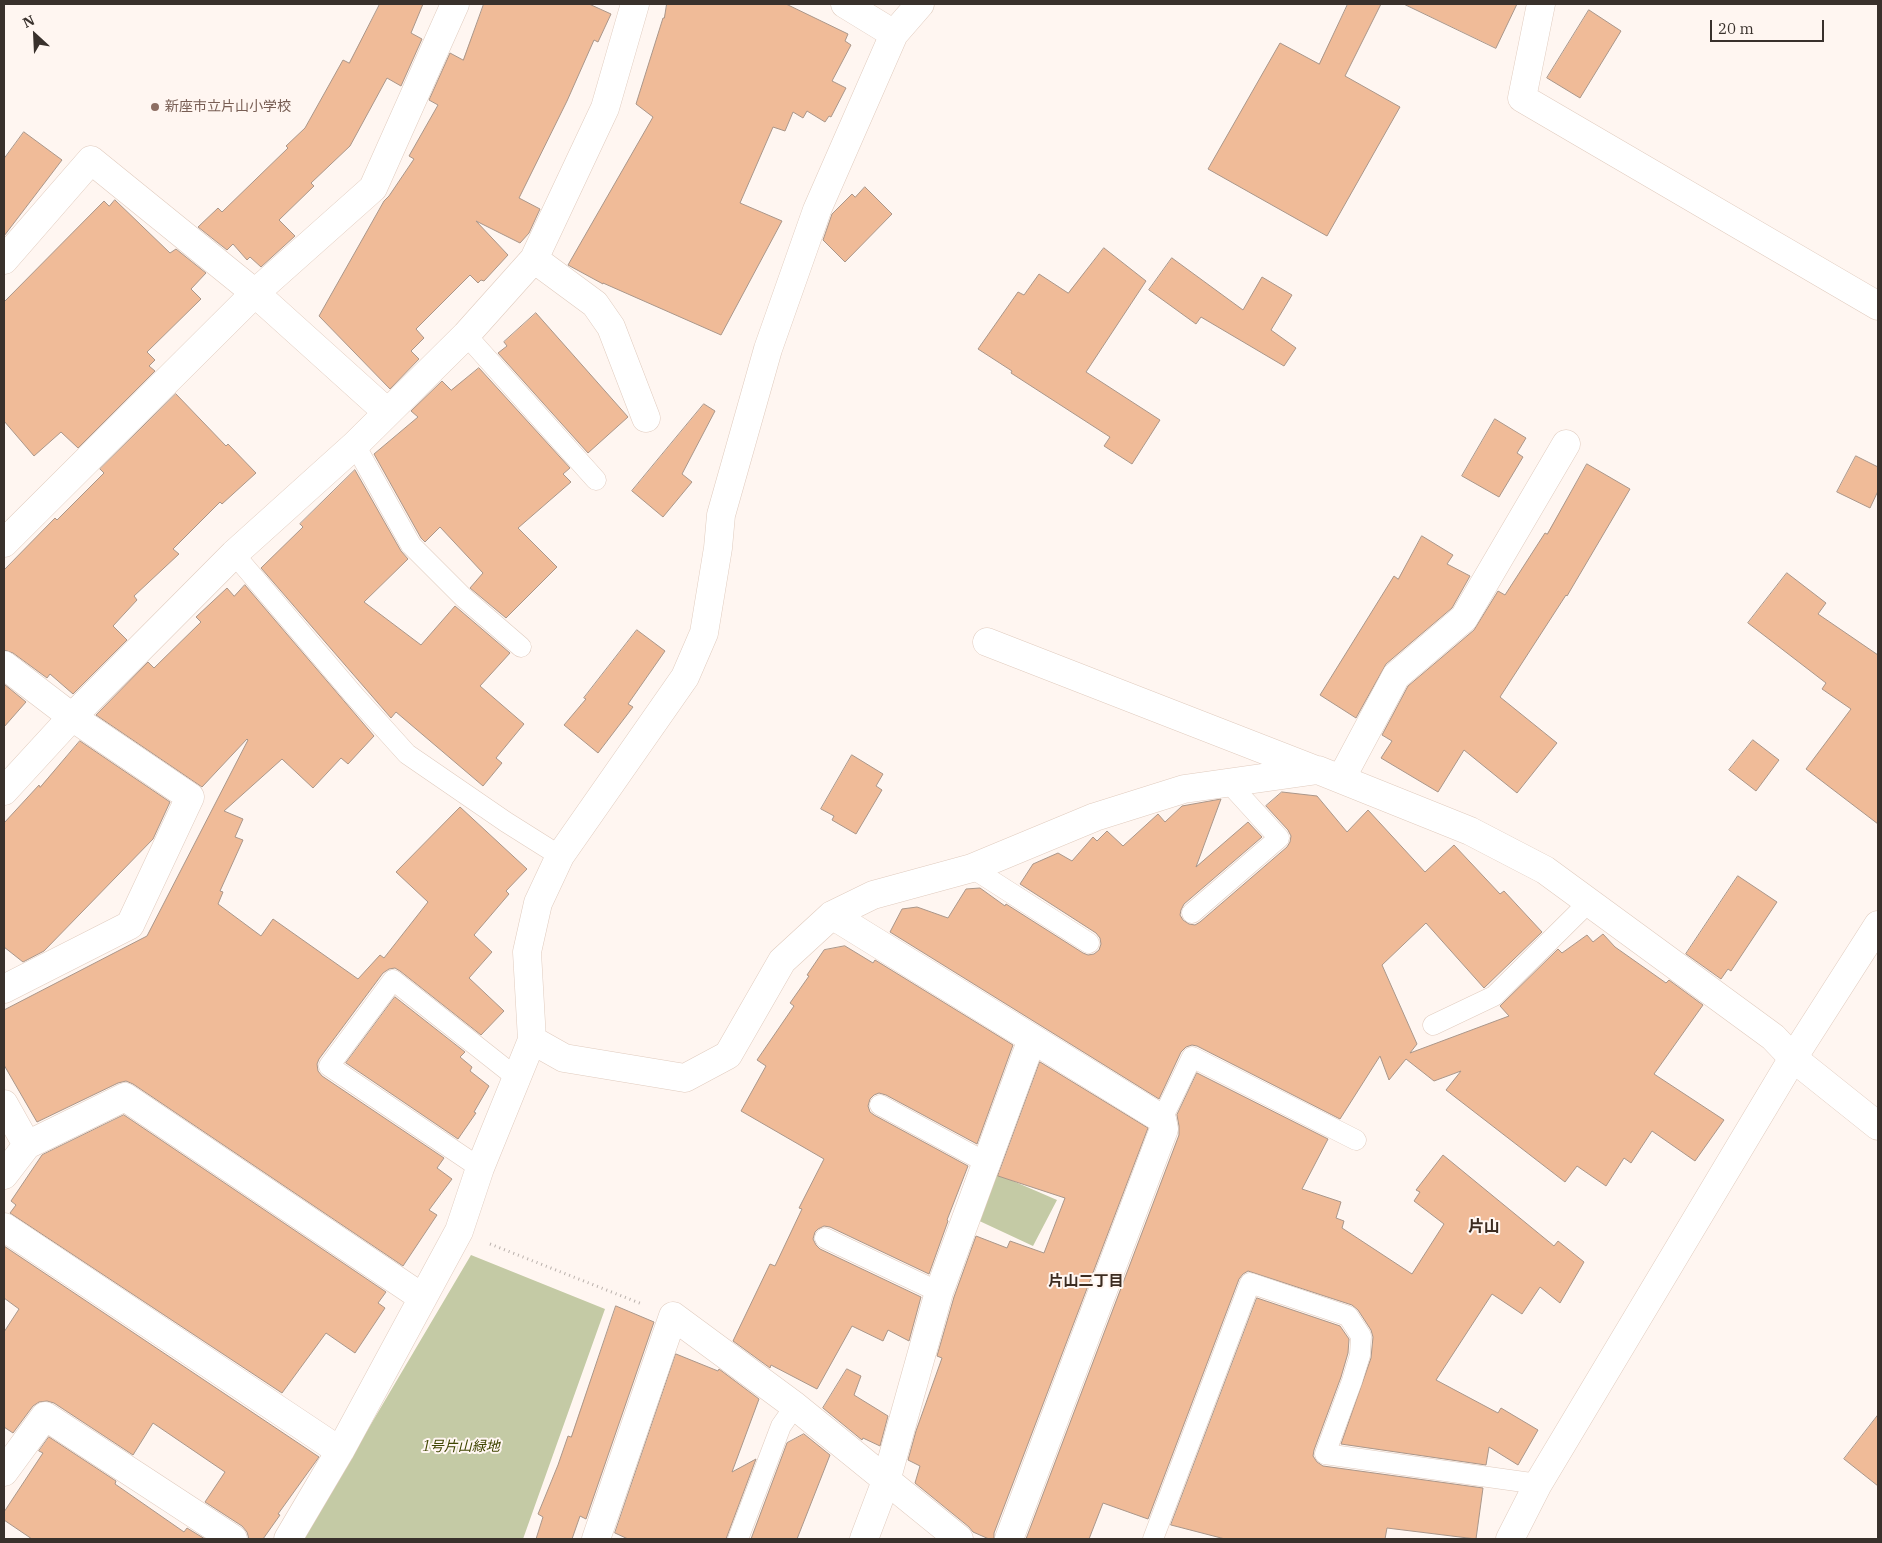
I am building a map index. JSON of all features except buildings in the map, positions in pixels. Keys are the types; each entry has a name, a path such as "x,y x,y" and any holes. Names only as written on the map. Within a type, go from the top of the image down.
{"street":[{"path":"4,543 255,293 373,188 455,4"},
{"path":"4,791 72,717 234,554 355,445 466,335 534,259 605,108 635,4"},
{"path":"845,4 894,34"},
{"path":"288,1539 340,1451 458,1231 480,1168 532,1040 527,952 538,903 560,856 685,677 704,633 718,548 721,515 768,349 817,210 894,34 920,4"},
{"path":"1541,4 1522,98 1878,306"},
{"path":"4,260 91,160 255,293 388,412"},
{"path":"534,259 595,304 611,327 646,418"},
{"path":"1330,775 1396,676 1464,618 1566,444"},
{"path":"987,642 1470,831 1545,870 1773,1037 1793,1058 1878,1126"},
{"path":"4,665 72,717 190,797 130,926 4,989"},
{"path":"532,1040 564,1058 686,1078 728,1055 782,961 832,915 874,895 972,868 1095,817 1184,789 1228,782 1330,775"},
{"path":"832,915 1162,1119 1164,1129 1009,1539"},
{"path":"1510,1539 1538,1484 1793,1058 1878,925"},
{"path":"864,1539 886,1480 939,1292 1032,1039"},
{"path":"4,1175 27,1145 125,1097 423,1298"},
{"path":"4,1104 27,1145"},
{"path":"4,1227 340,1451"},
{"path":"596,1539 673,1316 795,1406 959,1539"},
{"path":"4,1472 45,1416 233,1539"}],"lane":[{"path":"466,335 596,480"},
{"path":"355,445 411,545 464,597 521,647"},
{"path":"234,554 353,694 408,754 506,822 560,856"},
{"path":"1192,913 1279,838 1228,782"},
{"path":"972,868 1089,943"},
{"path":"1433,1025 1494,996 1589,902"},
{"path":"480,1168 329,1066 393,980 517,1078"},
{"path":"1162,1119 1192,1057 1356,1140"},
{"path":"880,1105 986,1163"},
{"path":"825,1238 939,1292"},
{"path":"1153,1539 1250,1283 1348,1316 1361,1336 1360,1355 1352,1381 1324,1454 1538,1484"},
{"path":"738,1539 781,1426 795,1406"}],"path":[{"path":"458,1231 673,1316"}],"green space":[{"path":"990,1171 1057,1200 1033,1246 973,1218"},
{"name":"1号片山緑地","path":"471,1255 605,1309 523,1539 303,1539"}],"place":[{"name":"新座市立片山小学校","path":"155,107"}],"district":[{"name":"片山","path":"1484,1227"},
{"name":"片山二丁目","path":"1086,1282"}]}
